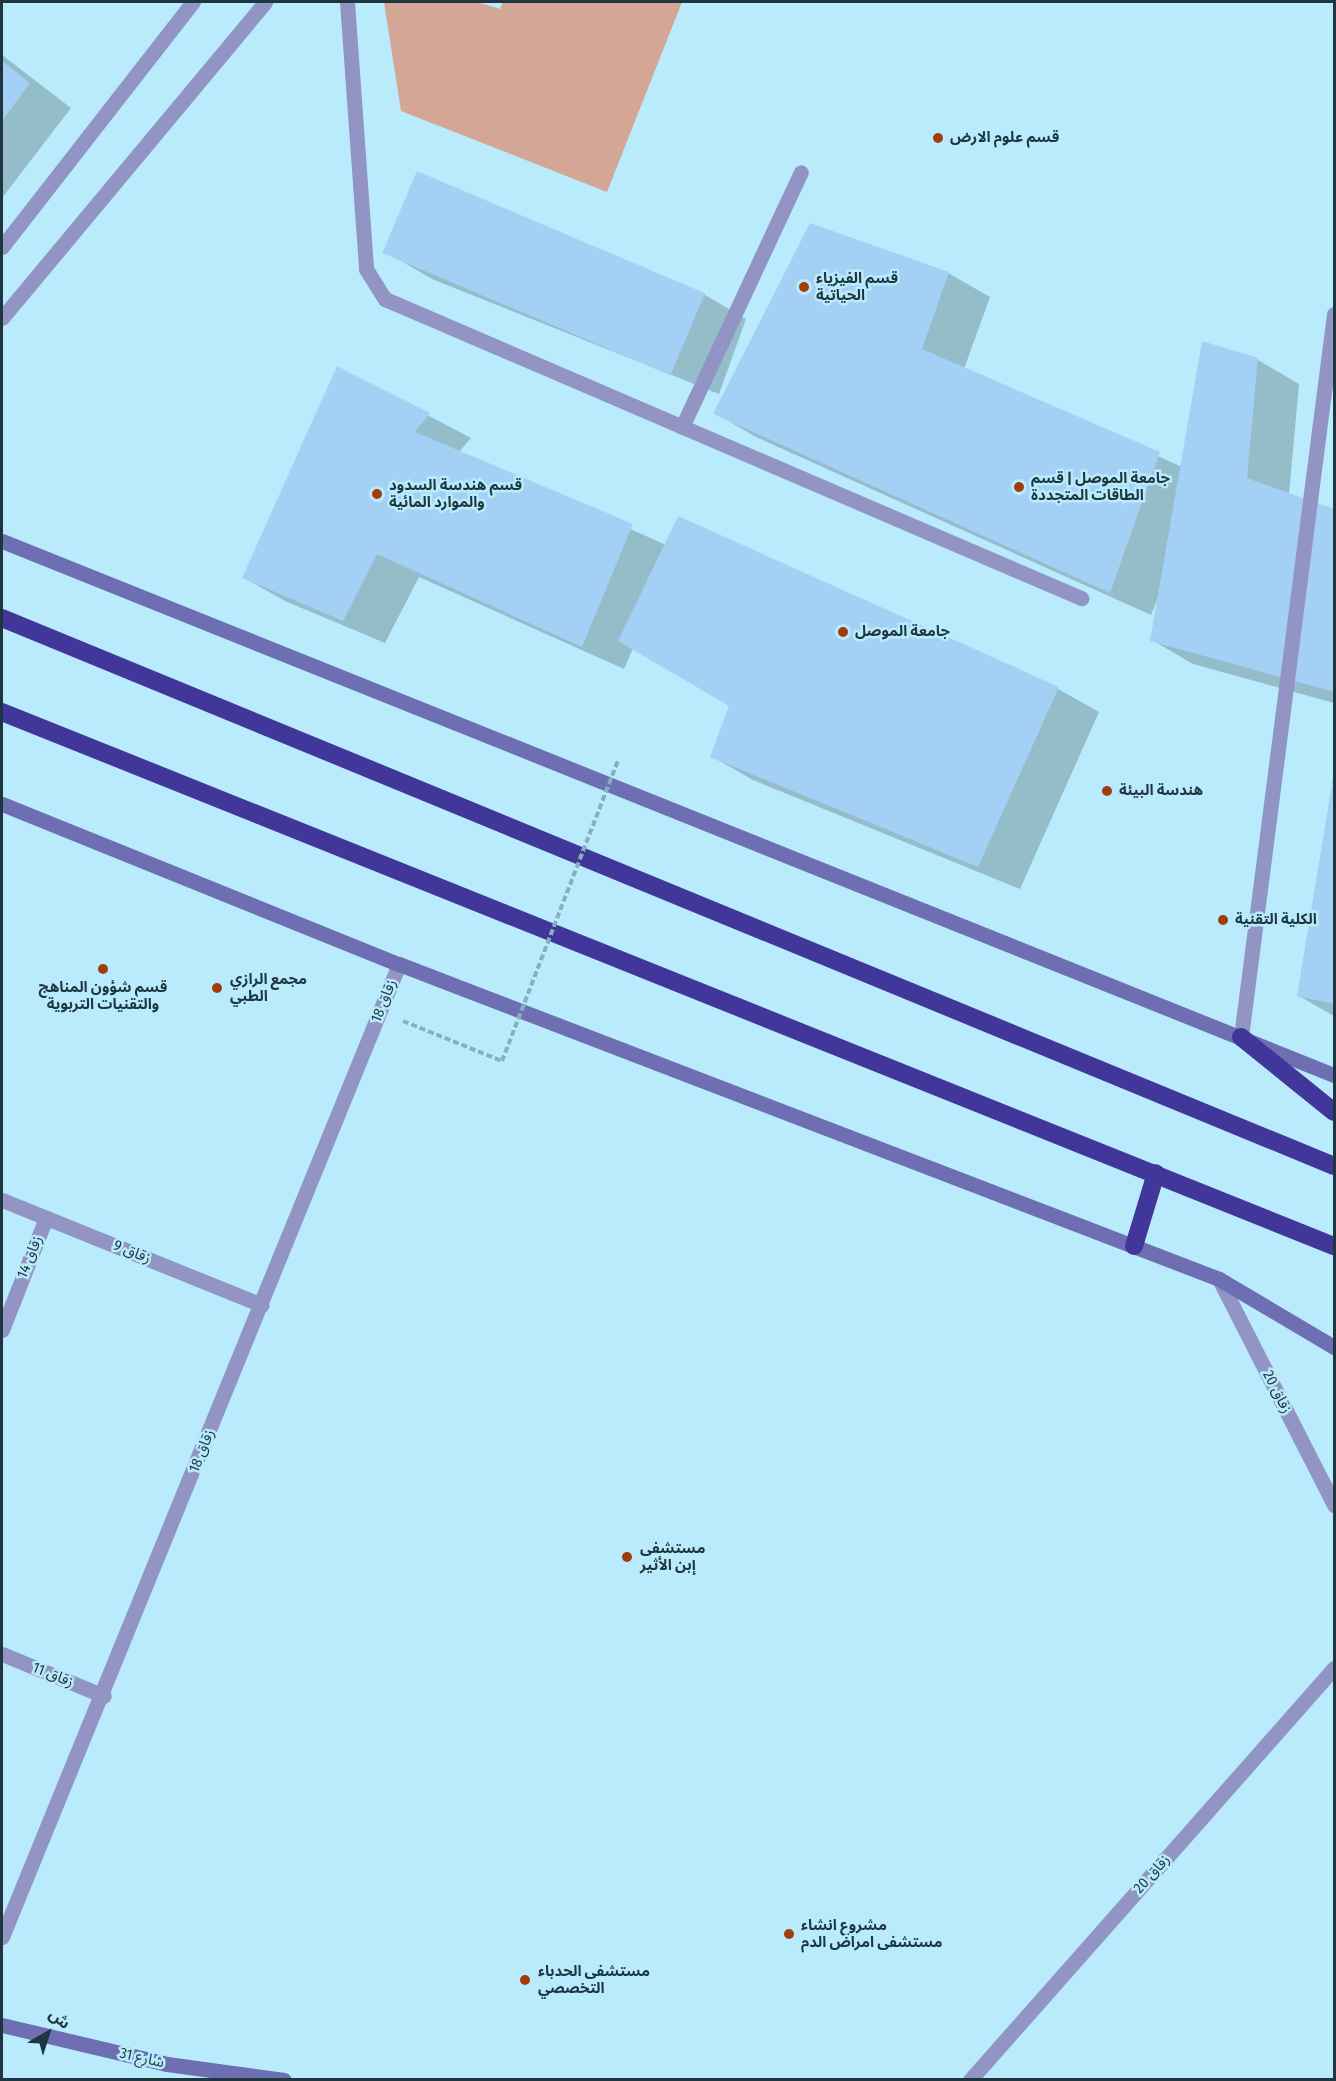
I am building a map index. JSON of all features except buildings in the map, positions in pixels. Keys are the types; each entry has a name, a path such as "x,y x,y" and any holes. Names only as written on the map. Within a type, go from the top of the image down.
{"highway":[{"path":"2,618 1335,1166"},
{"path":"2,712 1335,1246"},
{"path":"1241,1037 1335,1112"},
{"path":"1134,1246 1156,1173"}],"main road":[{"path":"2,541 1335,1074"},
{"path":"2,804 399,964 1219,1279 1335,1347"},
{"name":"شارع 31","path":"2,2025 167,2064 284,2079"}],"street":[{"path":"2,247 193,2"},
{"path":"2,318 265,2"},
{"path":"347,2 366,269 385,299 1081,598"},
{"path":"682,427 801,172"},
{"path":"1241,1037 1335,314"},
{"name":"زقاق 18","path":"2,1936 104,1696 399,964"},
{"name":"زقاق 9","path":"2,1200 262,1305"},
{"name":"زقاق 14","path":"2,1330 46,1218"},
{"name":"زقاق 20","path":"1219,1279 1335,1505"},
{"name":"زقاق 11","path":"2,1654 104,1696"},
{"name":"زقاق 20","path":"970,2079 1334,1671"}],"path":[{"path":"431,1032 502,1061 618,760"}],"shaded area":[{"path":"384,2 477,2 500,9 503,2 682,2 607,192 401,111"}],"place":[{"name":"قسم علوم الارض","path":"938,138"},
{"name":"قسم الفيزياء الحياتية","path":"804,287"},
{"name":"جامعة الموصل | قسم الطاقات المتجددة","path":"1019,487"},
{"name":"قسم هندسة السدود والموارد المائية","path":"377,494"},
{"name":"جامعة الموصل","path":"843,632"},
{"name":"هندسة البيئة","path":"1107,791"},
{"name":"الكلية التقنية","path":"1223,920"},
{"name":"قسم شؤون المناهج والتقنيات التربوية","path":"103,969"},
{"name":"مجمع الرازي الطبي","path":"217,988"},
{"name":"مستشفى إبن الأثير","path":"627,1557"},
{"name":"مشروع انشاء مستشفى امراض الدم","path":"789,1934"},
{"name":"مستشفى الحدباء التخصصي","path":"525,1980"}]}
